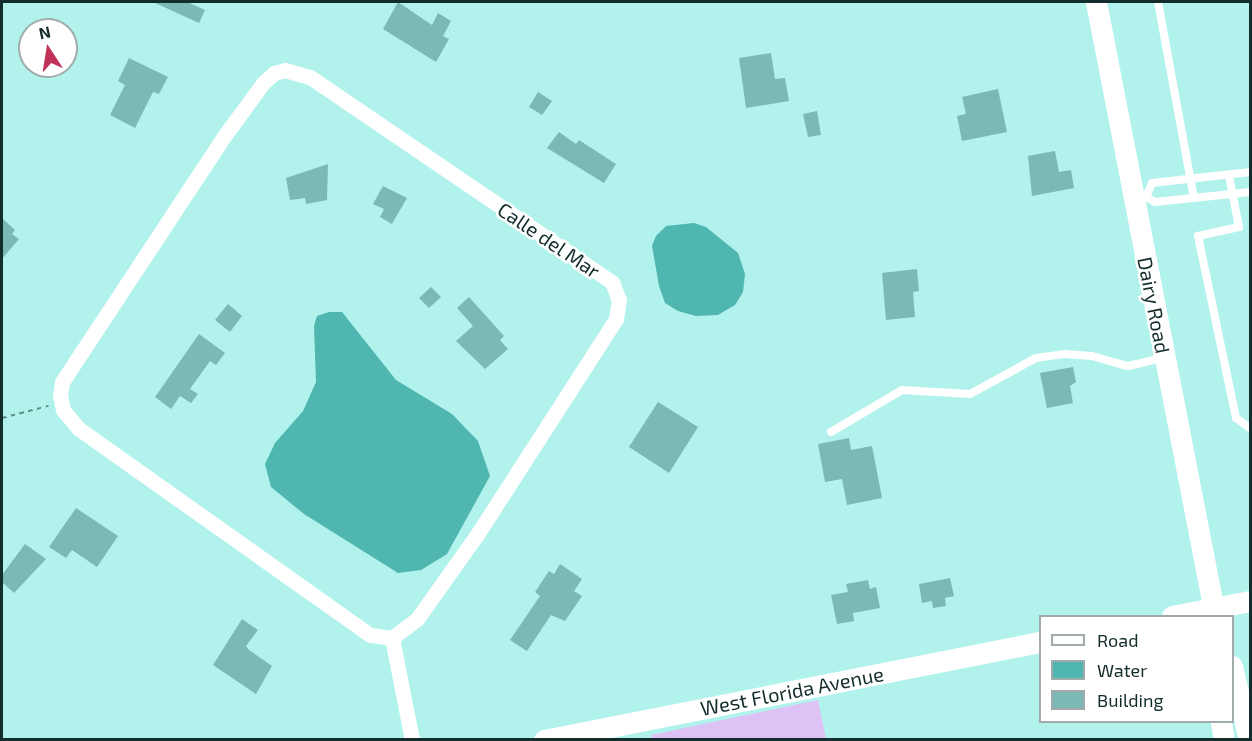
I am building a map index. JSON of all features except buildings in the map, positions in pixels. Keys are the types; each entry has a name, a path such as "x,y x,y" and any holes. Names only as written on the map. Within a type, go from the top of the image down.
{"street":[{"name":"Dairy Road","path":"1096,2 1140,197 1164,358 1212,614"},
{"name":"Calle del Mar","path":"61,403 62,382 225,135 263,83 274,73 285,70 310,77 612,282 619,300 616,319 469,546 417,619 392,638"},
{"path":"61,403 79,429 370,635 392,638 412,740"},
{"path":"1192,615 1212,614 1251,601"},
{"name":"West Florida Avenue","path":"544,740 1039,642"},
{"path":"1234,671 1249,740"},
{"path":"1221,723 1224,740"}],"lane":[{"path":"1158,2 1194,198"},
{"path":"1251,172 1229,176 1190,176 1152,183 1140,197 1155,202 1251,192"},
{"path":"1229,176 1239,227 1198,236 1236,418 1251,428"},
{"path":"831,432 902,390 970,394 1036,358 1064,354 1092,356 1128,366 1164,358"}],"path":[{"path":"2,418 61,403"}],"shaded area":[{"path":"818,700 826,739 652,740 651,735"}],"water":[{"path":"694,223 706,227 738,253 745,274 743,292 735,305 718,315 696,316 678,311 665,303 659,286 652,246 656,236 666,226"},
{"path":"329,312 342,312 396,380 452,414 478,441 490,476 447,554 421,570 398,573 304,514 271,487 265,464 275,443 303,411 316,382 314,326 317,316"}]}
